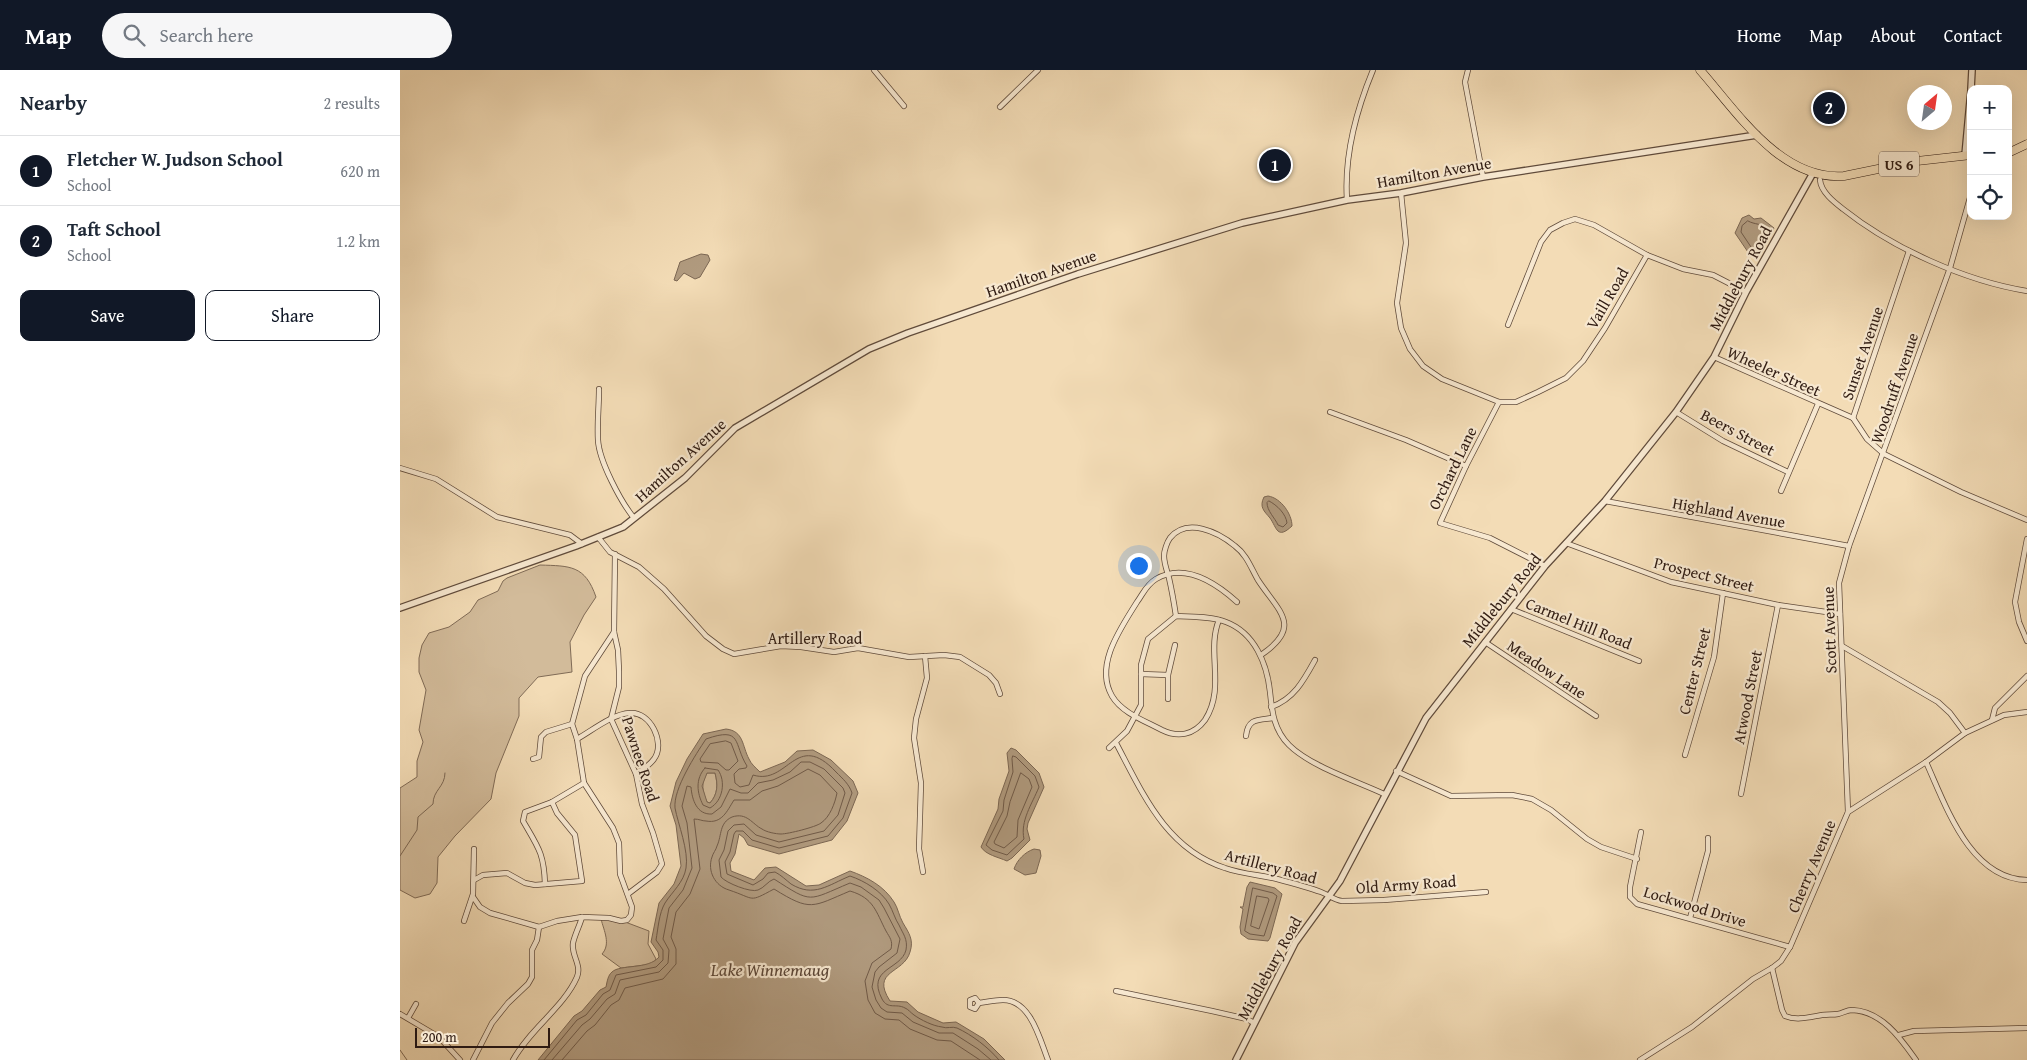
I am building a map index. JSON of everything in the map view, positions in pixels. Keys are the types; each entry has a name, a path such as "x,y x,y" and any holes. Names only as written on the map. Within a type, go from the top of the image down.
{"main road":[{"name":"US 6","path":"1700,70 1757,135 1786,160 1820,180 1828,180 1832,177"},
{"path":"2012,151 2027,144"},
{"name":"US 6","path":"1811,176 1832,177 1917,161 1967,155"}],"street":[{"path":"874,70 904,106"},
{"path":"1000,107 1038,70"},
{"path":"1347,200 1345,178 1353,132 1373,70"},
{"path":"1468,70 1465,82 1483,177"},
{"path":"1971,85 1972,70"},
{"name":"Hamilton Avenue","path":"400,608 614,531 634,518 685,478 735,428 869,349 908,333 1078,274 1242,223 1347,200 1401,193 1483,177 1757,135"},
{"name":"Middlebury Road","path":"1236,1060 1295,943 1346,869 1396,771 1426,718 1545,566 1604,501 1676,412 1714,358 1746,292 1811,176"},
{"path":"1820,180 1822,188 1832,201 1865,226 1909,251 2001,287 2027,291"},
{"path":"1401,193 1406,243 1397,303 1401,328 1410,349 1423,366 1442,379 1498,402"},
{"name":"Woodruff Avenue","path":"1967,208 1950,268 1884,454 1961,492 2027,520"},
{"path":"1508,325 1541,242 1550,230 1563,223 1575,219 1594,226 1647,255"},
{"name":"Sunset Avenue","path":"1884,454 1867,438 1853,418 1909,251"},
{"name":"Vaill Road","path":"1498,402 1516,402 1566,378 1578,367 1605,328 1647,255 1683,269 1713,275 1746,292"},
{"name":"Wheeler Street","path":"1714,358 1853,418"},
{"path":"599,389 598,442 602,458 607,471 634,518"},
{"name":"Orchard Lane","path":"1498,402 1440,523 1490,538 1545,566"},
{"path":"1781,491 1818,404"},
{"path":"1330,412 1406,440 1466,466"},
{"name":"Beers Street","path":"1676,412 1723,440 1788,472"},
{"name":"Scott Avenue","path":"1848,812 1839,583 1849,546 1884,454"},
{"path":"400,468 436,479 498,517 564,533 577,538 582,544"},
{"name":"Highland Avenue","path":"1604,501 1849,546"},
{"path":"1176,616 1164,554 1169,540 1178,530 1193,527 1215,532 1236,547 1250,563 1257,579 1282,612 1285,624 1281,636 1273,647 1261,655"},
{"name":"Artillery Road","path":"598,538 606,549 639,567 664,589 706,636 723,649 734,654 782,646 834,652 858,648 888,655 909,657 944,655 960,657 989,675 996,683 1000,694"},
{"path":"2027,539 2015,602 2019,622 2027,641"},
{"name":"Prospect Street","path":"1566,543 1671,582 1778,605 1840,614"},
{"name":"Pawnee Road","path":"614,554 614,632 618,650 619,679 611,719 636,774 642,804 662,864 657,872 628,894"},
{"path":"1219,620 1213,640 1217,674 1215,687 1205,719 1196,729 1184,735 1168,733 1135,716 1120,706 1112,696 1106,680 1108,662 1114,642 1144,589 1156,579 1168,575 1186,573 1200,576 1226,592 1237,602"},
{"name":"Center Street","path":"1685,755 1714,657 1723,593"},
{"name":"Atwood Street","path":"1741,794 1778,605"},
{"name":"Carmel Hill Road","path":"1511,609 1638,661"},
{"path":"1109,748 1127,731 1141,705 1141,665 1148,639 1176,616 1219,620 1226,622 1244,634 1261,655 1268,674 1275,726 1289,745 1308,759 1384,794"},
{"path":"473,897 480,907 490,913 539,927 557,921 582,917 609,918 621,921 627,920 631,914 632,907 620,874 620,843 613,828 584,783 577,739 572,724 585,676 614,632"},
{"name":"Meadow Lane","path":"1485,642 1596,716"},
{"path":"1168,699 1168,674 1175,644"},
{"path":"1842,646 1938,702 1950,713 1965,733"},
{"path":"922,872 919,849 921,783 914,738 916,719 927,678 925,656"},
{"path":"1272,707 1290,698 1304,681 1315,660"},
{"path":"1141,674 1168,674"},
{"path":"1992,720 1995,708 2027,676"},
{"name":"Cherry Avenue","path":"1640,1060 1692,1027 1753,979 1781,961 1790,947 1848,812 1926,762 1965,733 2004,715 2027,712"},
{"path":"577,739 611,719 628,713 638,713 649,720 658,748 655,759 636,774"},
{"path":"1246,736 1247,727 1251,722 1273,718"},
{"path":"533,759 539,757 540,737 546,732 572,724"},
{"name":"Artillery Road","path":"1116,743 1149,806 1171,834 1189,851 1225,868 1277,879 1329,896"},
{"path":"1926,762 1955,825 1973,854 1997,871 2017,880 2027,880"},
{"path":"1396,771 1451,796 1512,795 1532,800 1551,810 1587,839 1601,847 1637,860"},
{"path":"545,884 544,863 541,852 523,821 523,817 525,812 552,802 584,783"},
{"path":"474,880 483,875 507,873 526,883 535,885 582,881 574,835 557,813 552,802"},
{"name":"Lockwood Drive","path":"1641,832 1637,860 1630,887 1630,897 1637,904 1790,947"},
{"path":"1690,918 1708,851 1708,838"},
{"path":"464,921 473,897 474,849"},
{"name":"Old Army Road","path":"1329,896 1342,901 1384,900 1486,892"},
{"path":"513,1060 530,1034 566,995 577,976 579,968 573,943 582,917"},
{"path":"473,1060 492,1023 508,1003 528,984 532,977 532,950 537,940 539,927"},
{"path":"1772,968 1785,1016 1790,1018 1808,1018 1837,1014 1850,1009 1865,1011 1899,1035 1916,1060"},
{"path":"1116,991 1248,1019 1254,1023"},
{"path":"979,1004 1004,1000 1014,1002 1023,1009 1031,1019 1048,1060"},
{"path":"408,1018 416,1004"},
{"path":"400,1014 439,1037 460,1060"},
{"path":"1899,1035 1914,1031 2027,1028"}],"shaded area":[{"path":"540,565 575,569 587,579 596,597 570,642 572,672 538,677 519,698 519,716 496,773 491,799 455,836 438,857 437,883 430,894 415,898 400,890 400,788 417,777 417,761 423,742 419,730 426,690 419,672 419,658 422,645 429,633 449,627 470,612 478,600 498,591 503,581 507,578"},
{"path":"707,773 715,773 717,781 716,793 710,803 707,802 703,791 703,784"},
{"path":"612,917 649,931 648,944 656,959 653,964 621,968 602,954 605,950 606,942 601,919"}],"water":[{"path":"1749,215 1754,219 1761,218 1774,228 1759,256 1756,258 1750,255 1735,233 1742,218"},
{"path":"701,254 708,255 710,260 700,277 695,279 684,273 677,281 674,280 680,262"},
{"path":"1264,497 1273,497 1285,507 1292,521 1292,526 1283,532 1276,529 1263,509"},
{"name":"Lake Winnemaug","path":"726,729 732,730 742,740 750,761 760,772 785,762 797,751 813,750 831,760 853,781 858,793 847,821 832,840 779,854 748,845 739,834 735,854 730,863 731,871 754,880 765,868 776,867 806,886 819,885 850,871 875,883 894,902 911,940 911,948 907,959 890,973 884,983 885,991 890,1001 907,1002 918,1012 943,1023 956,1022 984,1039 1005,1060 538,1060 574,1016 582,1011 600,990 606,987 612,972 621,968 648,964 659,957 651,942 659,903 674,884 681,866 676,825 670,806 676,782 687,759 703,734","holes":["707,773 715,773 717,789 710,803 707,802 702,786"]},
{"path":"1011,748 1016,750 1039,773 1044,787 1028,823 1027,829 1030,840 1007,861 989,854 981,847 998,809 999,799 1009,771 1007,753"},
{"path":"1034,849 1040,850 1041,856 1036,873 1025,875 1014,869 1022,857"},
{"path":"1250,882 1275,888 1282,894 1268,941 1248,939 1241,934 1240,927 1243,909 1240,907 1243,907 1247,887"}],"waterway":[{"path":"400,856 417,830 418,817 433,804 445,773"},
{"path":"400,1050 407,1060"}],"place":[{"name":"Taft School","path":"1829,108"},
{"name":"Fletcher W. Judson School","path":"1275,165"}]}
